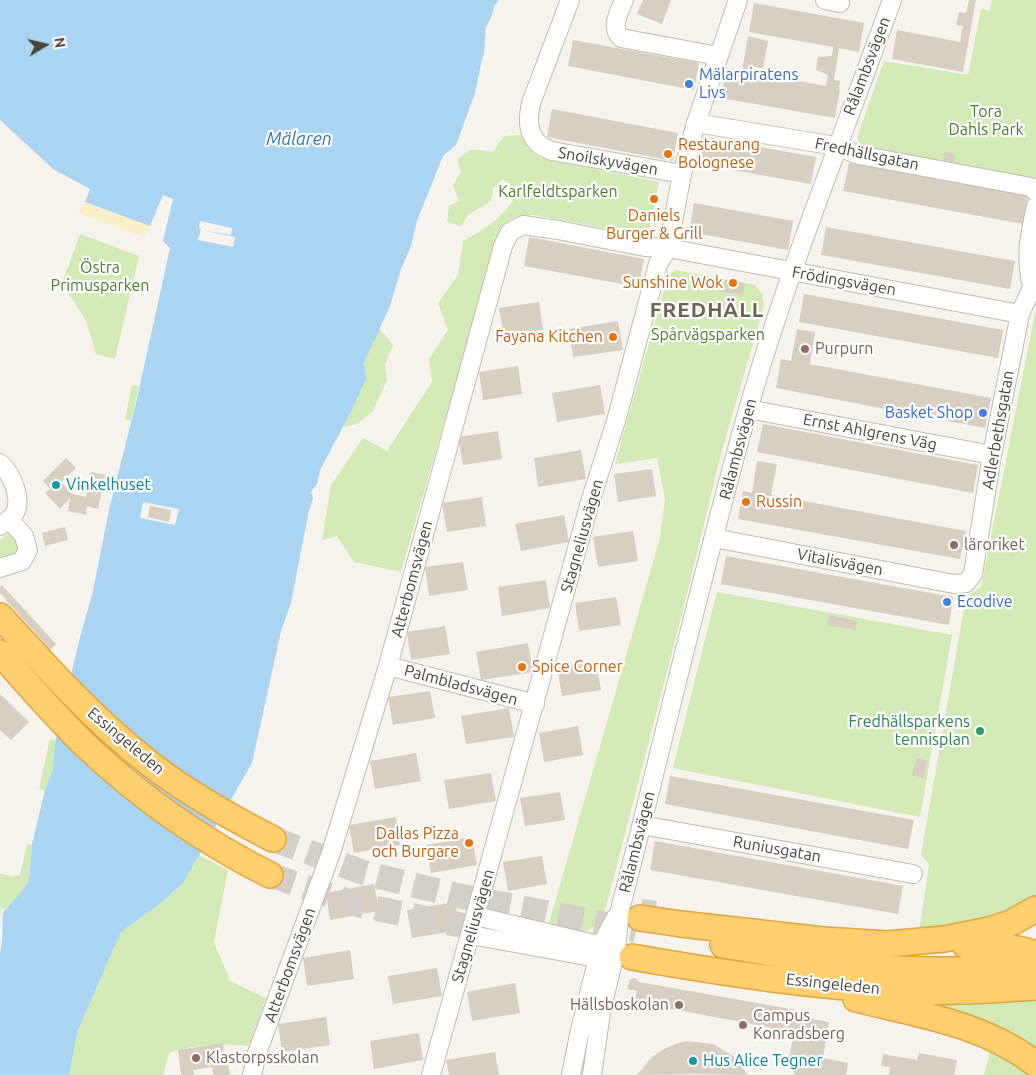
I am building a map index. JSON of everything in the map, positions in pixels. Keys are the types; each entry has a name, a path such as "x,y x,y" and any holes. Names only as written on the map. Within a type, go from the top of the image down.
{"highway":[{"name":"Essingeleden","path":"0,616 73,695 102,723 149,763 196,796 273,839"},
{"name":"Essingeleden","path":"0,653 84,743 133,787 227,853 270,875"},
{"path":"888,944 944,939 989,930 1011,923 1034,911"},
{"name":"Essingeleden","path":"632,919 706,943 857,966 909,970 1028,969"},
{"path":"632,919 823,940 1013,948 1028,969"},
{"name":"Essingeleden","path":"612,954 855,988 909,991 1028,969"},
{"path":"759,976 966,1026 1009,1045 1036,1064"}],"street":[{"name":"Snoilskyvägen","path":"570,0 531,103 528,116 530,130 537,143 552,152 682,174"},
{"path":"624,0 615,27 616,33 621,38 718,56"},
{"name":"Stagneliusvägen","path":"431,1075 590,502 616,421 658,264 668,248 682,174 696,123 738,0"},
{"name":"Rålambsvägen","path":"572,1075 612,954 632,919 642,825 748,409 792,272 836,146 892,0"},
{"name":"Fredhällsgatan","path":"696,123 836,146 859,155 1031,187 1036,192"},
{"path":"1034,283 1028,268 1028,249 1036,206"},
{"name":"Atterbomsvägen","path":"252,1075 257,1053 331,853 388,666 503,246 510,232 523,225 645,247 668,248"},
{"name":"Frödingsvägen","path":"668,248 1020,314"},
{"name":"Adlerbethsgatan","path":"966,583 973,574 992,455 1020,314 1034,283"},
{"name":"Ernst Ahlgrens Väg","path":"748,409 992,455"},
{"path":"0,463 15,486 14,514 5,522 24,536 28,550 22,561 0,568"},
{"name":"Vitalisvägen","path":"714,538 954,584 966,583"},
{"name":"Palmbladsvägen","path":"388,666 535,704"},
{"name":"Runiusgatan","path":"642,825 913,874"},
{"path":"476,916 612,954"},
{"path":"504,941 500,931 503,926 508,924"},
{"path":"471,935 504,941 612,954"},
{"name":"Rålambsvägen","path":"592,1075 592,1064 612,954"}],"green space":[{"name":"Tora Dahls Park","path":"992,0 1036,0 1036,184 862,147 857,138 884,61 968,75 981,9 990,11"},
{"name":"Karlfeldtsparken","path":"521,135 533,153 541,158 659,182 648,236 534,215 519,216 505,224 496,242 401,572 354,562 337,536 322,540 331,485 363,438 387,451 432,382 429,359 448,330 438,303 458,275 463,241 493,222 505,211 516,196 503,179 493,188 491,201 468,215 461,226 447,222 449,206 459,201 453,185 461,172 457,159 472,149 493,152 504,136"},
{"name":"Östra Primusparken","path":"80,234 139,256 115,359 96,354 86,321 73,300 61,286"},
{"name":"Spårvägsparken","path":"676,270 755,285 762,294 764,305 721,454 684,606 606,907 601,923 583,933 549,923 660,538 665,499 657,458 615,464 667,279"},
{"path":"1036,308 1036,900 1017,913 919,933 929,865 921,855 966,597 981,587"},
{"path":"379,328 393,345 385,364 387,380 373,411 357,424 343,427 366,379 364,363"},
{"path":"132,385 139,386 131,421 125,419"},
{"path":"12,532 22,549 12,557 0,557 0,540"},
{"path":"717,592 952,635 920,817 673,768"},
{"path":"50,739 56,740 53,769 45,790 39,789"},
{"path":"27,844 32,845 29,881 5,909 1,908 0,922 0,874 20,875"},
{"path":"199,855 228,870 214,942 230,981 266,998 249,1046 209,1045 169,1053 163,1075 69,1075 78,1030 121,932 161,903 183,883"},
{"path":"1036,1000 1036,1051 999,1028 931,1005"},
{"path":"991,1048 1014,1061 1031,1075 984,1075"}],"sand":[{"path":"85,202 150,226 145,237 78,213"}],"water":[{"name":"Mälaren","path":"0,0 498,0 486,27 484,54 475,93 456,145 443,156 417,221 411,246 401,269 390,306 364,363 366,379 320,470 317,484 311,492 313,498 291,603 281,631 252,763 183,883 161,903 121,932 78,1030 69,1075 0,1075 0,954 3,912 29,881 32,844 45,790 53,769 55,744 79,641 93,591 109,510 136,403 170,248 163,241 173,199 163,195 150,226 85,202 90,189 53,169 0,120"}],"pier":[{"path":"200,221 232,228 231,235 201,230 235,237 233,247 198,240 201,229 199,228"},
{"path":"143,502 179,509 175,525 140,518"}],"building":[{"path":"643,0 671,0 662,24 637,14"},
{"path":"969,0 976,0 963,72 892,59 897,30 960,42 963,26 956,25 959,12 966,13"},
{"path":"754,3 864,23 859,52 839,48 834,80 840,81 840,89 835,118 721,98 726,68 742,71 748,36 768,41 763,68 749,66 748,72 826,86 828,75 816,70 818,57 832,56 833,47 749,32"},
{"path":"573,40 699,63 694,90 568,66"},
{"path":"552,109 678,133 673,161 547,137"},
{"path":"703,137 816,157 811,184 699,164"},
{"path":"945,152 954,154 953,162 943,161"},
{"path":"849,163 1028,195 1023,224 843,191"},
{"path":"694,203 793,221 788,250 689,232"},
{"path":"826,227 1015,261 1010,289 821,255"},
{"path":"529,237 644,259 639,287 524,266"},
{"path":"725,280 745,283 743,295 718,291 719,284 725,285"},
{"path":"804,294 1003,330 998,358 799,322"},
{"path":"539,302 543,330 504,337 499,308"},
{"path":"618,321 623,350 573,357 569,329"},
{"path":"797,329 815,332 810,364 991,398 985,428 776,388 781,359 791,361"},
{"path":"518,366 522,394 483,400 479,372"},
{"path":"600,385 605,414 557,422 552,393"},
{"path":"763,424 978,465 973,493 757,452"},
{"path":"498,431 502,459 463,465 458,437"},
{"path":"581,450 586,479 538,487 534,458"},
{"name":"Vinkelhuset","path":"66,458 76,468 61,482 72,494 86,497 91,472 105,475 98,509 87,506 86,515 68,511 70,498 60,509 45,493 50,489 43,481"},
{"path":"757,461 777,464 771,495 966,531 960,559 738,519 743,491 752,493"},
{"path":"652,469 656,496 618,502 614,474"},
{"path":"482,497 486,526 447,532 442,503"},
{"path":"150,506 171,510 169,522 148,517"},
{"path":"564,515 569,542 521,551 515,524"},
{"path":"65,527 68,540 45,546 42,533"},
{"path":"633,531 638,561 598,567 593,537"},
{"path":"726,556 953,597 949,625 721,584"},
{"path":"463,562 468,590 429,596 425,567"},
{"path":"546,580 550,608 502,616 498,587"},
{"path":"2,585 56,644 50,650 0,593"},
{"path":"616,597 621,625 579,631 575,603"},
{"path":"829,615 857,621 856,630 827,625"},
{"path":"445,626 450,654 411,660 407,632"},
{"path":"528,643 533,672 481,680 476,652"},
{"path":"596,661 601,690 562,696 557,667"},
{"path":"430,691 435,718 393,725 388,697"},
{"path":"0,694 29,722 11,740 0,730"},
{"path":"509,708 514,737 466,744 461,716"},
{"path":"578,726 583,755 544,762 539,733"},
{"path":"416,753 421,781 375,789 370,761"},
{"path":"916,758 927,760 924,778 912,776"},
{"path":"491,773 496,801 449,809 444,780"},
{"path":"670,776 914,820 908,849 665,804"},
{"path":"560,792 565,820 525,826 520,798"},
{"path":"396,817 400,845 354,853 349,825"},
{"path":"472,837 477,865 431,873 426,845"},
{"path":"655,841 903,886 898,914 650,870"},
{"path":"542,856 547,884 508,891 503,862"},
{"path":"374,884 379,911 330,920 326,893"},
{"path":"642,899 657,901 656,910 641,908"},
{"path":"455,902 460,930 412,938 407,910"},
{"path":"350,950 354,979 307,986 303,958"},
{"path":"437,968 442,996 393,1004 388,976"},
{"path":"633,978 639,982 802,1011 801,1017 829,1022 823,1058 848,1063 846,1075 794,1075 797,1064 788,1062 794,1032 635,1002 637,991 627,989 630,980"},
{"path":"515,983 520,1013 472,1021 467,992"},
{"path":"326,1017 330,1045 282,1052 278,1024"},
{"path":"419,1033 423,1060 374,1069 370,1041"},
{"name":"Hus Alice Tegner","path":"686,1041 713,1044 733,1056 748,1075 637,1075 651,1058 662,1050"},
{"name":"Klastorpsskolan","path":"223,1043 225,1063 228,1062 230,1075 213,1075 212,1067 193,1070 194,1075 181,1075 178,1050"},
{"path":"495,1052 499,1075 449,1075 446,1060"},
{"path":"919,1053 957,1060 954,1075 889,1075 890,1067 881,1066 883,1054 917,1060"}],"tunnel":[{"path":"273,839 365,873 455,895 636,930"},
{"path":"270,875 359,905 495,932"}],"place":[{"name":"Mälarpiratens Livs","path":"689,84"},
{"name":"Restaurang Bolognese","path":"668,154"},
{"name":"Daniels Burger & Grill","path":"654,199"},
{"name":"Sunshine Wok","path":"733,283"},
{"name":"Fayana Kitchen","path":"613,337"},
{"name":"Purpurn","path":"805,349"},
{"name":"Basket Shop","path":"983,413"},
{"name":"Vinkelhuset","path":"56,485"},
{"name":"Russin","path":"746,502"},
{"name":"läroriket","path":"954,545"},
{"name":"Ecodive","path":"947,602"},
{"name":"Spice Corner","path":"522,667"},
{"name":"Fredhällsparkens tennisplan","path":"980,731"},
{"name":"Dallas Pizza och Burgare","path":"469,843"},
{"name":"Hällsboskolan","path":"679,1005"},
{"name":"Campus Konradsberg","path":"743,1025"},
{"name":"Klastorpsskolan","path":"196,1058"},
{"name":"Hus Alice Tegner","path":"693,1061"}],"district":[{"name":"FREDHÄLL","path":"707,310"}]}
